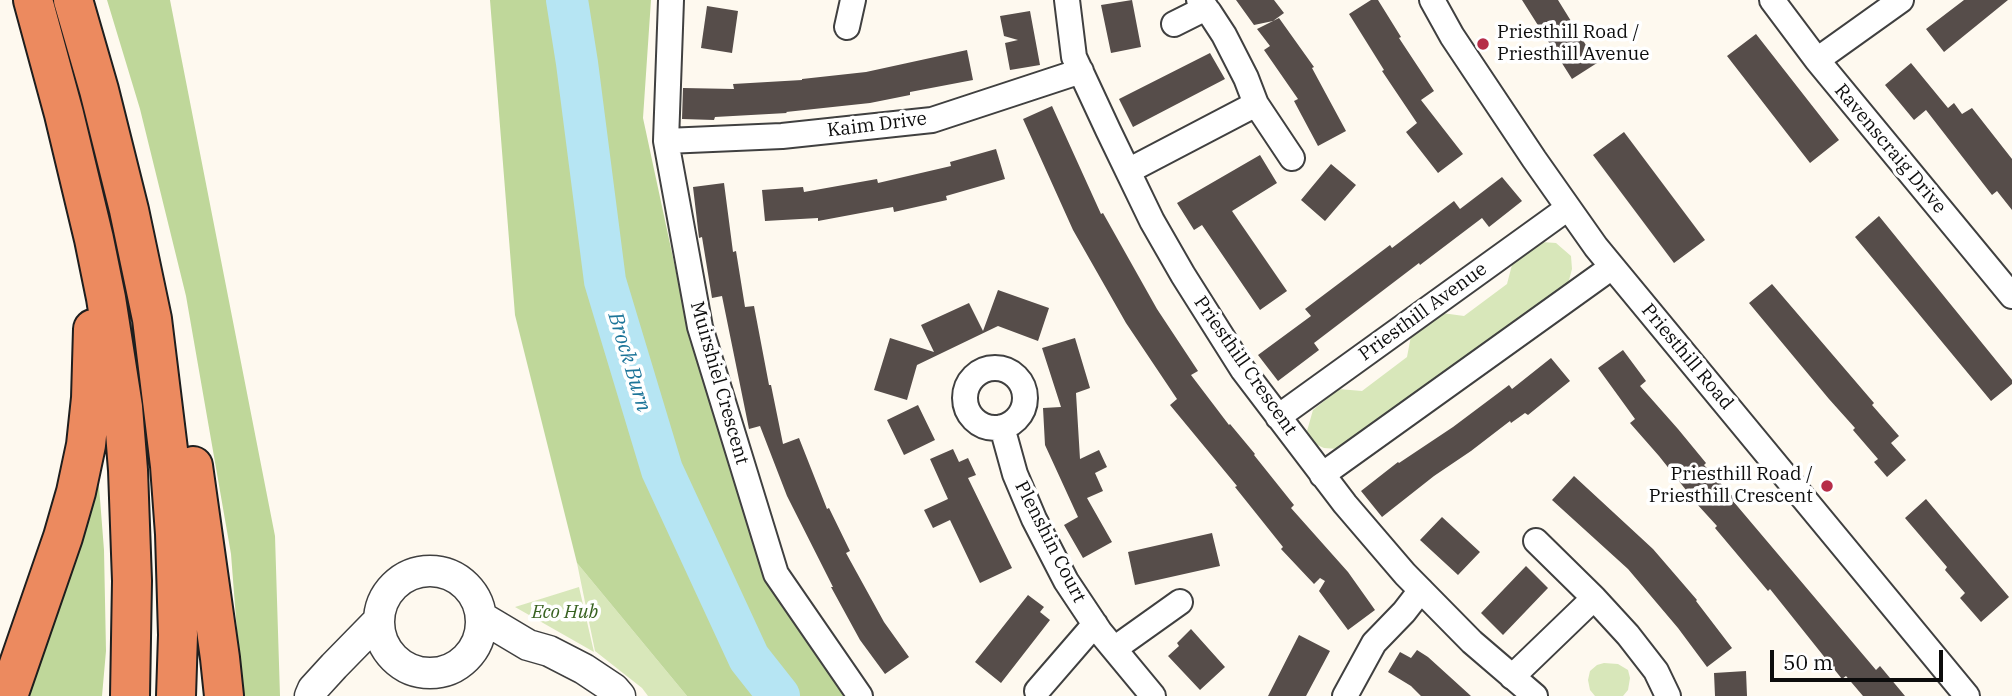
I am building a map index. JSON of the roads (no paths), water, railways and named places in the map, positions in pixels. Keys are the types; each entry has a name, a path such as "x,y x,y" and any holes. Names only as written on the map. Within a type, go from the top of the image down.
{"highway":[{"path":"33,0 94,239 123,407 132,581 130,696"},
{"path":"73,0 183,403 204,537 224,696"},
{"path":"129,210 152,319 170,466 178,635 176,696"},
{"path":"8,696 64,537 86,445 91,398 94,239"}],"street":[{"name":"Muirshiel Crescent","path":"671,0 666,141 699,327 776,575 860,696"},
{"path":"847,27 853,0"},
{"name":"Priesthill Crescent","path":"1067,0 1074,57 1128,171 1152,221 1183,275 1243,370 1370,534 1472,642 1535,696"},
{"name":"Priesthill Road","path":"1432,0 1452,36 1568,208 1612,267 1963,695"},
{"name":"Ravenscraig Drive","path":"1772,0 1817,60 2012,296"},
{"path":"1817,60 1901,0"},
{"path":"1174,24 1203,4 1224,35 1256,104 1292,158"},
{"name":"Kaim Drive","path":"666,141 782,136 932,120 1081,71"},
{"path":"1128,171 1256,104"},
{"name":"Priesthill Avenue","path":"1278,417 1568,208"},
{"path":"1322,475 1612,267"},
{"name":"Plenshin Court","path":"1002,427 1015,474 1034,519 1066,581 1095,624 1153,696"},
{"path":"1536,541 1628,635 1656,671 1668,696"},
{"path":"433,571 447,574 465,586 478,603 481,617 480,634 473,650 464,661 452,669 438,673 412,670 391,656 384,645 379,620 382,603 392,587 407,576 433,571"},
{"path":"1345,696 1374,643 1421,590"},
{"path":"1512,677 1594,598"},
{"path":"1114,649 1180,601"},
{"path":"481,617 528,645 584,669 620,696"},
{"path":"310,696 313,689 379,620"},
{"path":"1037,691 1095,624"},
{"path":"473,650 528,645"},
{"path":"334,666 391,656"}],"waterway":[{"name":"Brock Burn","path":"567,0 605,281 662,470 749,658 779,696"}],"place":[{"name":"Priesthill Road / Priesthill Avenue","path":"1483,44"},
{"name":"Priesthill Road / Priesthill Crescent","path":"1827,486"}],"park label":[{"name":"Eco Hub","path":"565,613"}]}
